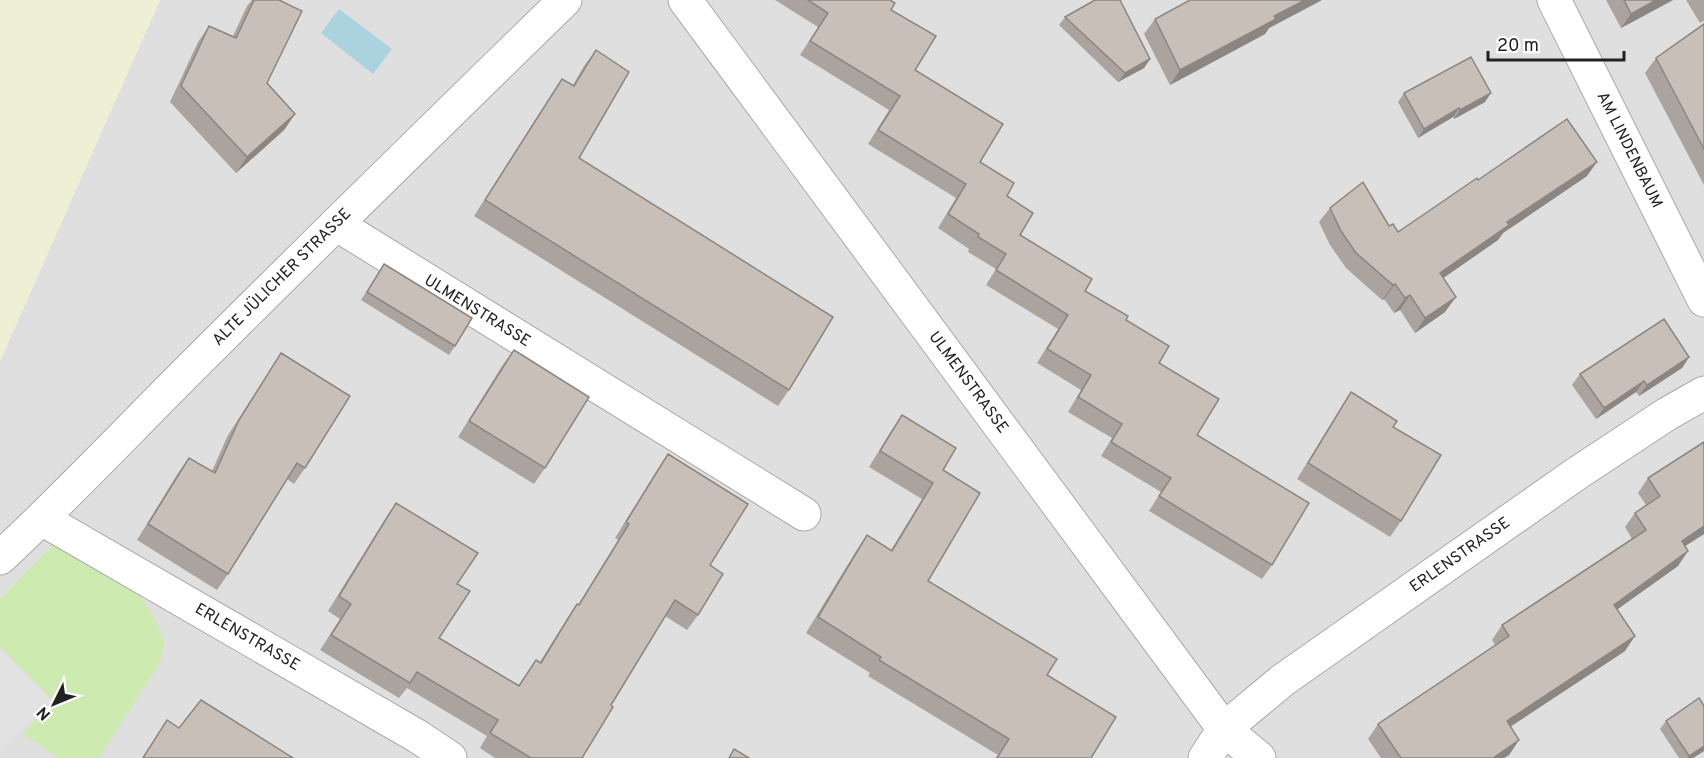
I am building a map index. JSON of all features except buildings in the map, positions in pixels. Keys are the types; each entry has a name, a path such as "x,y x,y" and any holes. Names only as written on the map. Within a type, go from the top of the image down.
{"street":[{"name":"ALTE JÜLICHER STRASSE","path":"0,558 565,0"},
{"name":"ULMENSTRASSE","path":"685,0 1224,729 1258,758"},
{"name":"AM LINDENBAUM","path":"1554,0 1704,300"},
{"name":"ULMENSTRASSE","path":"336,224 804,514"},
{"name":"ERLENSTRASSE","path":"1205,758 1224,729 1282,680 1576,474 1667,414 1704,393"},
{"name":"ERLENSTRASSE","path":"42,519 410,747 450,758"}],"shaded area":[{"path":"160,0 1704,0 1704,758 0,758 0,361"},
{"path":"0,650 51,702 0,749"}],"green space":[{"path":"0,0 160,0 0,361"},
{"path":"57,541 136,589 156,621 165,643 160,663 99,758 59,758 22,734 54,702 0,647 0,599"}],"water":[{"path":"339,9 392,49 373,74 321,33"}]}
